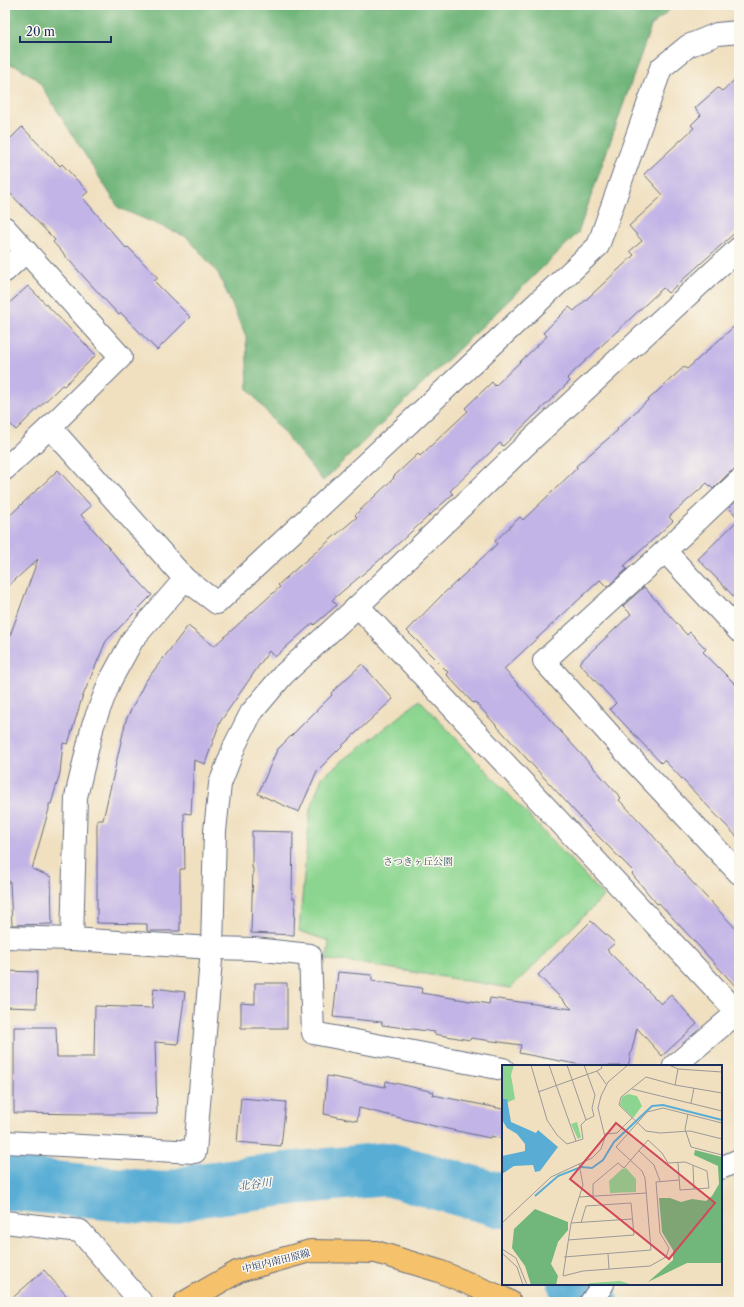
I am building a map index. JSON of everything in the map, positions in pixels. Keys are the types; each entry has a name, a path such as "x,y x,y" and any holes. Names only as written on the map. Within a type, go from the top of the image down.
{"main road":[{"name":"中垣内南田原線","path":"186,1302 238,1270 310,1251 317,1251 376,1252 439,1271 510,1302"}],"street":[{"path":"50,427 185,579 217,603 598,246 661,68 688,46 718,34 739,32"},
{"path":"5,228 121,357 5,469"},
{"path":"5,1142 195,1152 212,948 215,832 220,784 235,745 251,713 283,675 358,606 533,438 739,248"},
{"path":"5,271 26,251"},
{"path":"739,481 544,661 628,755 739,872"},
{"path":"664,551 739,631"},
{"path":"72,939 76,797 93,725 110,681 133,639 185,579"},
{"path":"358,606 738,1013 675,1065"},
{"path":"5,937 72,939 212,948 254,949 310,955 313,1033 502,1068"},
{"path":"722,1168 739,1160"},
{"path":"5,1222 80,1231 141,1302"},
{"path":"591,1302 602,1285"}],"green space":[{"path":"5,5 675,5 651,26 578,233 323,481 248,389 246,336 218,273 187,237 119,208 37,79 17,66 5,64"},
{"name":"さつきヶ丘公園","path":"420,700 604,896 511,988 351,962 327,960 329,941 299,931 310,810 322,777"}],"building":[{"path":"739,76 739,229 668,293 663,288 567,378 570,381 503,446 500,443 450,491 453,494 389,552 332,600 337,605 314,625 313,623 275,657 269,651 220,722 205,764 194,760 191,814 184,813 185,869 180,869 180,931 147,931 147,924 97,923 97,820 103,820 126,720 145,682 188,626 214,646 280,587 278,585 357,517 355,515 394,478 393,477 418,454 420,456 468,411 465,408 492,382 495,386 547,336 543,333 569,307 574,311 634,255 630,251 642,241 629,226 663,195 644,174 694,128 691,125 701,115 695,108 718,88 722,91"},
{"path":"22,127 60,166 62,164 88,192 82,197 126,248 128,247 158,278 154,281 190,317 157,350 121,313 119,315 53,242 55,240 5,188 5,144"},
{"path":"28,286 96,355 64,386 62,385 16,430 5,419 5,307"},
{"path":"739,322 739,469 730,472 713,489 707,483 669,517 673,521 624,566 627,569 607,587 600,580 504,669 621,798 619,800 649,831 691,881 739,932 739,990 659,903 657,904 632,874 634,872 589,827 475,702 473,703 446,674 448,672 407,631 442,595 497,544 495,541 520,517 523,520 577,468 576,466 618,430 617,429 662,387 684,367 687,369"},
{"path":"58,470 91,506 81,515 120,561 152,595 106,641 82,698 68,744 63,743 60,773 51,804 49,804 49,809 32,869 51,877 52,924 12,925 10,882 5,882 5,649 38,559 5,589 5,520"},
{"path":"739,498 739,519 729,508"},
{"path":"739,519 739,602 698,559"},
{"path":"644,587 687,635 690,632 706,649 703,652 739,688 739,839 664,760 661,763 610,709 616,703 579,663 631,614 623,606"},
{"path":"362,664 393,699 317,771 299,812 258,794 277,750 332,695 331,693"},
{"path":"252,831 293,832 292,898 295,898 294,935 251,933 253,868"},
{"path":"591,921 615,943 607,950 661,1004 671,995 697,1024 662,1056 637,1028 628,1065 581,1065 519,1053 521,1045 471,1038 470,1040 434,1034 435,1032 382,1025 382,1022 333,1017 338,972 372,975 372,981 422,988 421,993 489,1004 490,998 572,1009 538,975"},
{"path":"5,971 37,972 36,1008 5,1007"},
{"path":"255,983 287,983 287,1028 241,1028 241,1003 255,1004"},
{"path":"154,988 185,992 178,1044 155,1042 157,1114 14,1113 14,1027 56,1027 57,1057 94,1057 95,1006 152,1008"},
{"path":"327,1076 385,1087 386,1081 434,1092 433,1095 502,1109 502,1139 491,1136 490,1138 438,1127 359,1108 357,1121 324,1114"},
{"path":"241,1098 286,1102 281,1146 237,1142"},
{"path":"44,1270 72,1302 8,1302"}],"waterway":[{"name":"北谷川","path":"5,1183 165,1199 199,1190 285,1179 387,1169 502,1201"},
{"name":"北谷川","path":"576,1285 591,1302"}]}
